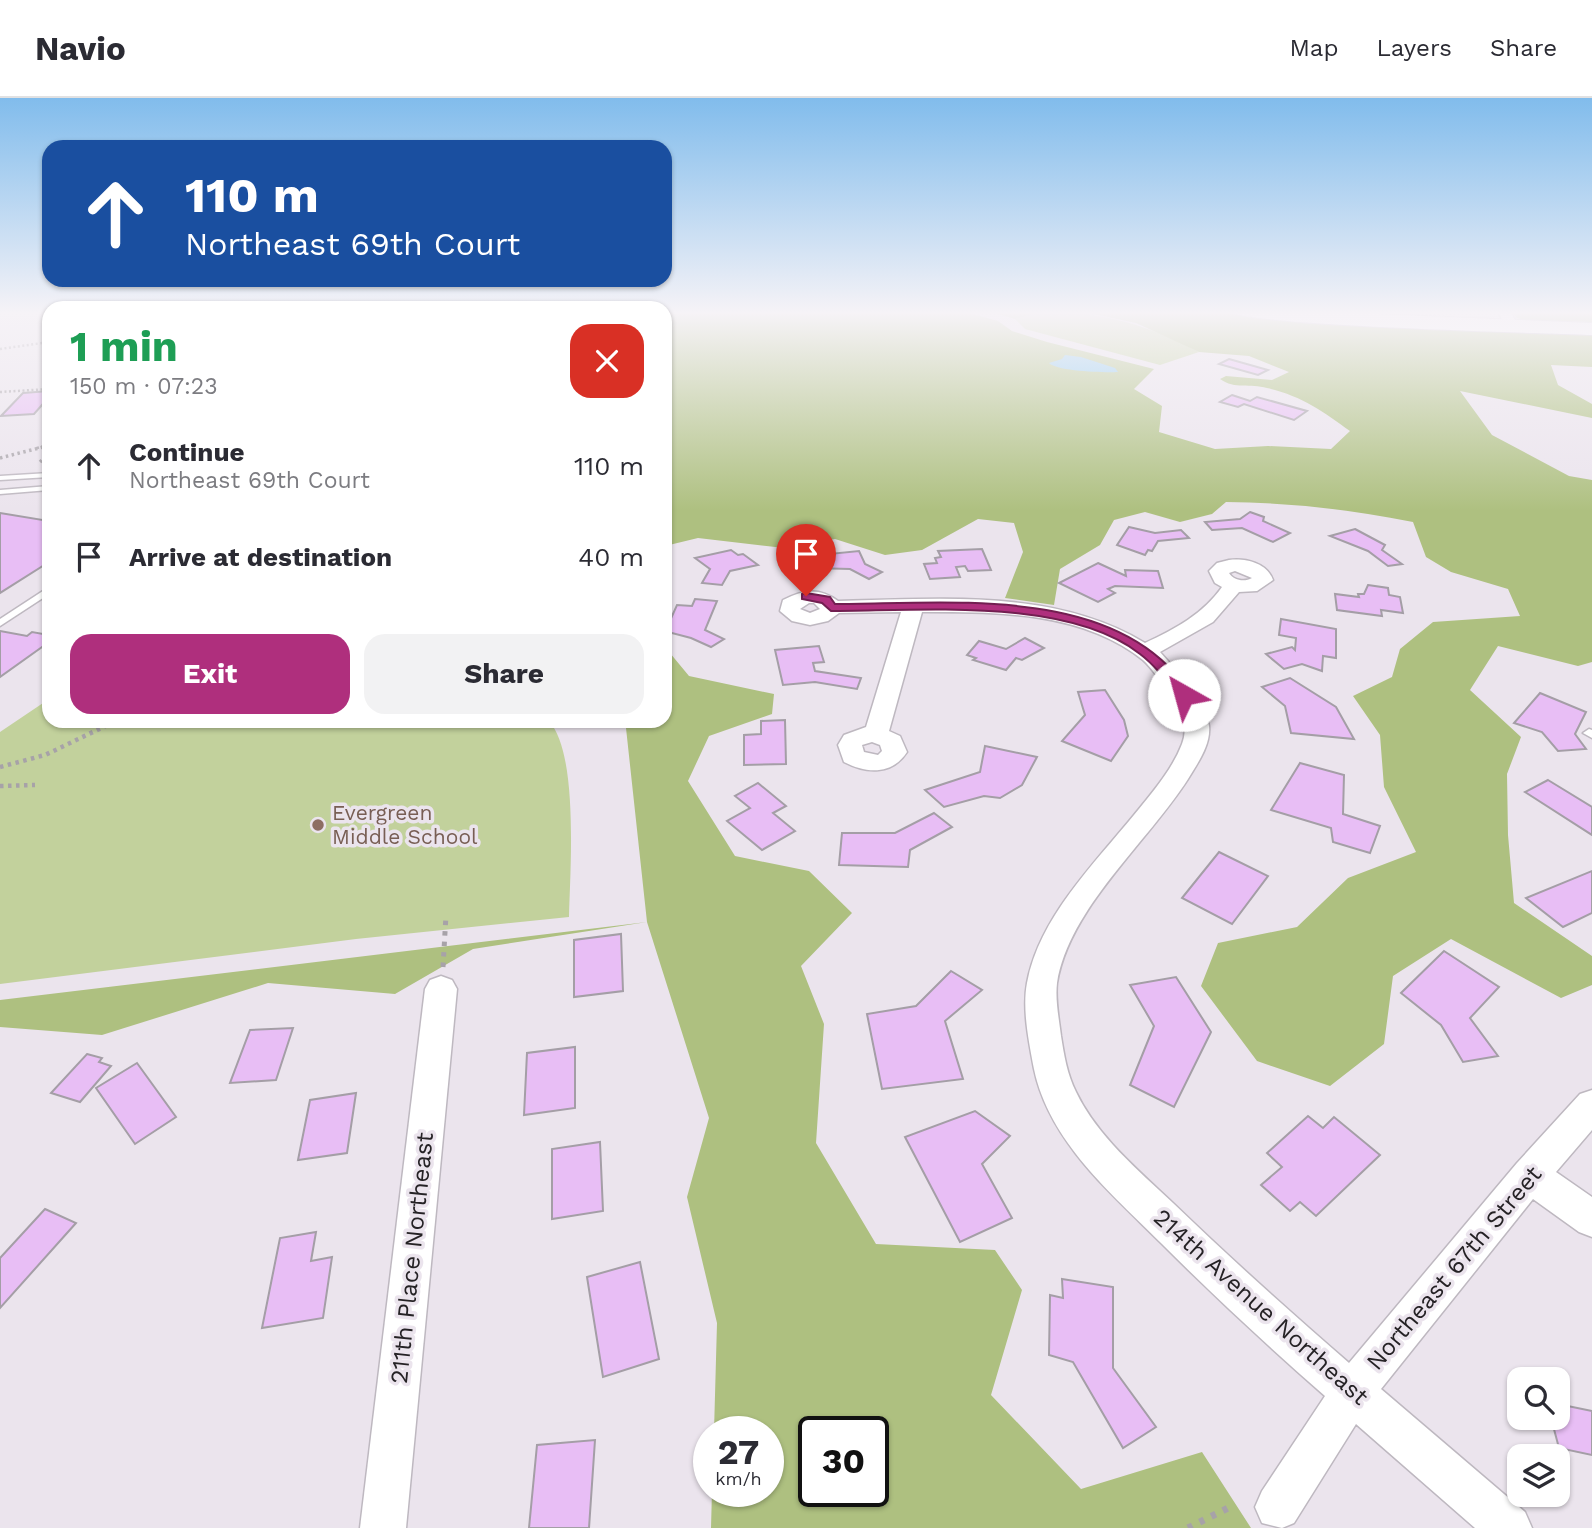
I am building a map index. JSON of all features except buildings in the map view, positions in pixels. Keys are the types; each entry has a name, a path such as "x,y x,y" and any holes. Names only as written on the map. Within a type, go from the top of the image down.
{"street":[{"path":"1144,651 1200,624 1226,599 1234,585"},
{"name":"214th Avenue Northeast","path":"831,607 1003,608 1072,619 1112,632 1144,651 1174,678 1194,712 1197,738 1170,788 1079,906 1053,946 1041,986 1051,1072 1062,1102 1089,1144 1222,1278 1508,1528"},
{"path":"877,734 914,607"},
{"name":"211th Place Northeast","path":"383,1528 441,989"},
{"name":"Northeast 67th Street","path":"1278,1507 1353,1391 1530,1175 1592,1105"},
{"path":"1530,1175 1592,1219"}],"lane":[{"path":"0,478 42,475"},
{"path":"0,492 42,489"},
{"path":"0,623 42,595"}],"path":[{"path":"0,393 42,390"},
{"path":"0,458 42,447"},
{"path":"0,767 24,764 103,728"},
{"path":"0,786 34,785"},
{"path":"441,989 446,915"},
{"path":"1188,1528 1234,1505"}],"green space":[{"path":"672,378 1145,378 1134,389 1162,406 1159,432 1215,449 1268,446 1331,449 1350,431 1321,411 1279,391 1231,384 1220,379 1555,378 1558,385 1592,404 1592,418 1460,391 1492,435 1569,476 1592,480 1592,662 1578,666 1498,646 1470,690 1521,737 1507,774 1508,835 1514,903 1592,956 1592,985 1561,998 1451,939 1393,976 1384,1044 1330,1086 1257,1061 1201,986 1218,943 1297,927 1348,878 1416,852 1384,787 1380,735 1353,696 1392,677 1400,649 1433,622 1520,616 1508,589 1451,572 1426,557 1413,522 1343,510 1226,502 1212,514 1180,522 1145,512 1114,520 1100,545 1060,569 1054,605 1005,598 1023,552 1014,523 978,519 922,550 885,555 835,539 784,548 698,538 672,544"},
{"path":"672,655 689,676 774,694 772,714 709,736 688,781 735,856 809,871 852,913 801,966 824,1024 816,1143 876,1244 995,1250 1022,1290 991,1395 1081,1489 1202,1452 1251,1528 711,1528 712,1507 784,1507 784,1416 714,1416 717,1323 687,1197 709,1118 647,922 626,728 672,728"},
{"name":"Evergreen Middle School","path":"42,704 42,728 553,728 559,737 565,759 569,786 569,917 356,939 0,984 0,732"},
{"path":"647,922 473,949 395,994 268,983 102,1035 0,1027 0,1000"}],"place":[{"name":"Evergreen Middle School","path":"318,825"}],"route":[{"path":"806,596 826,600 831,607 1003,608 1072,619 1112,632 1144,651 1174,678 1184,695"}]}
